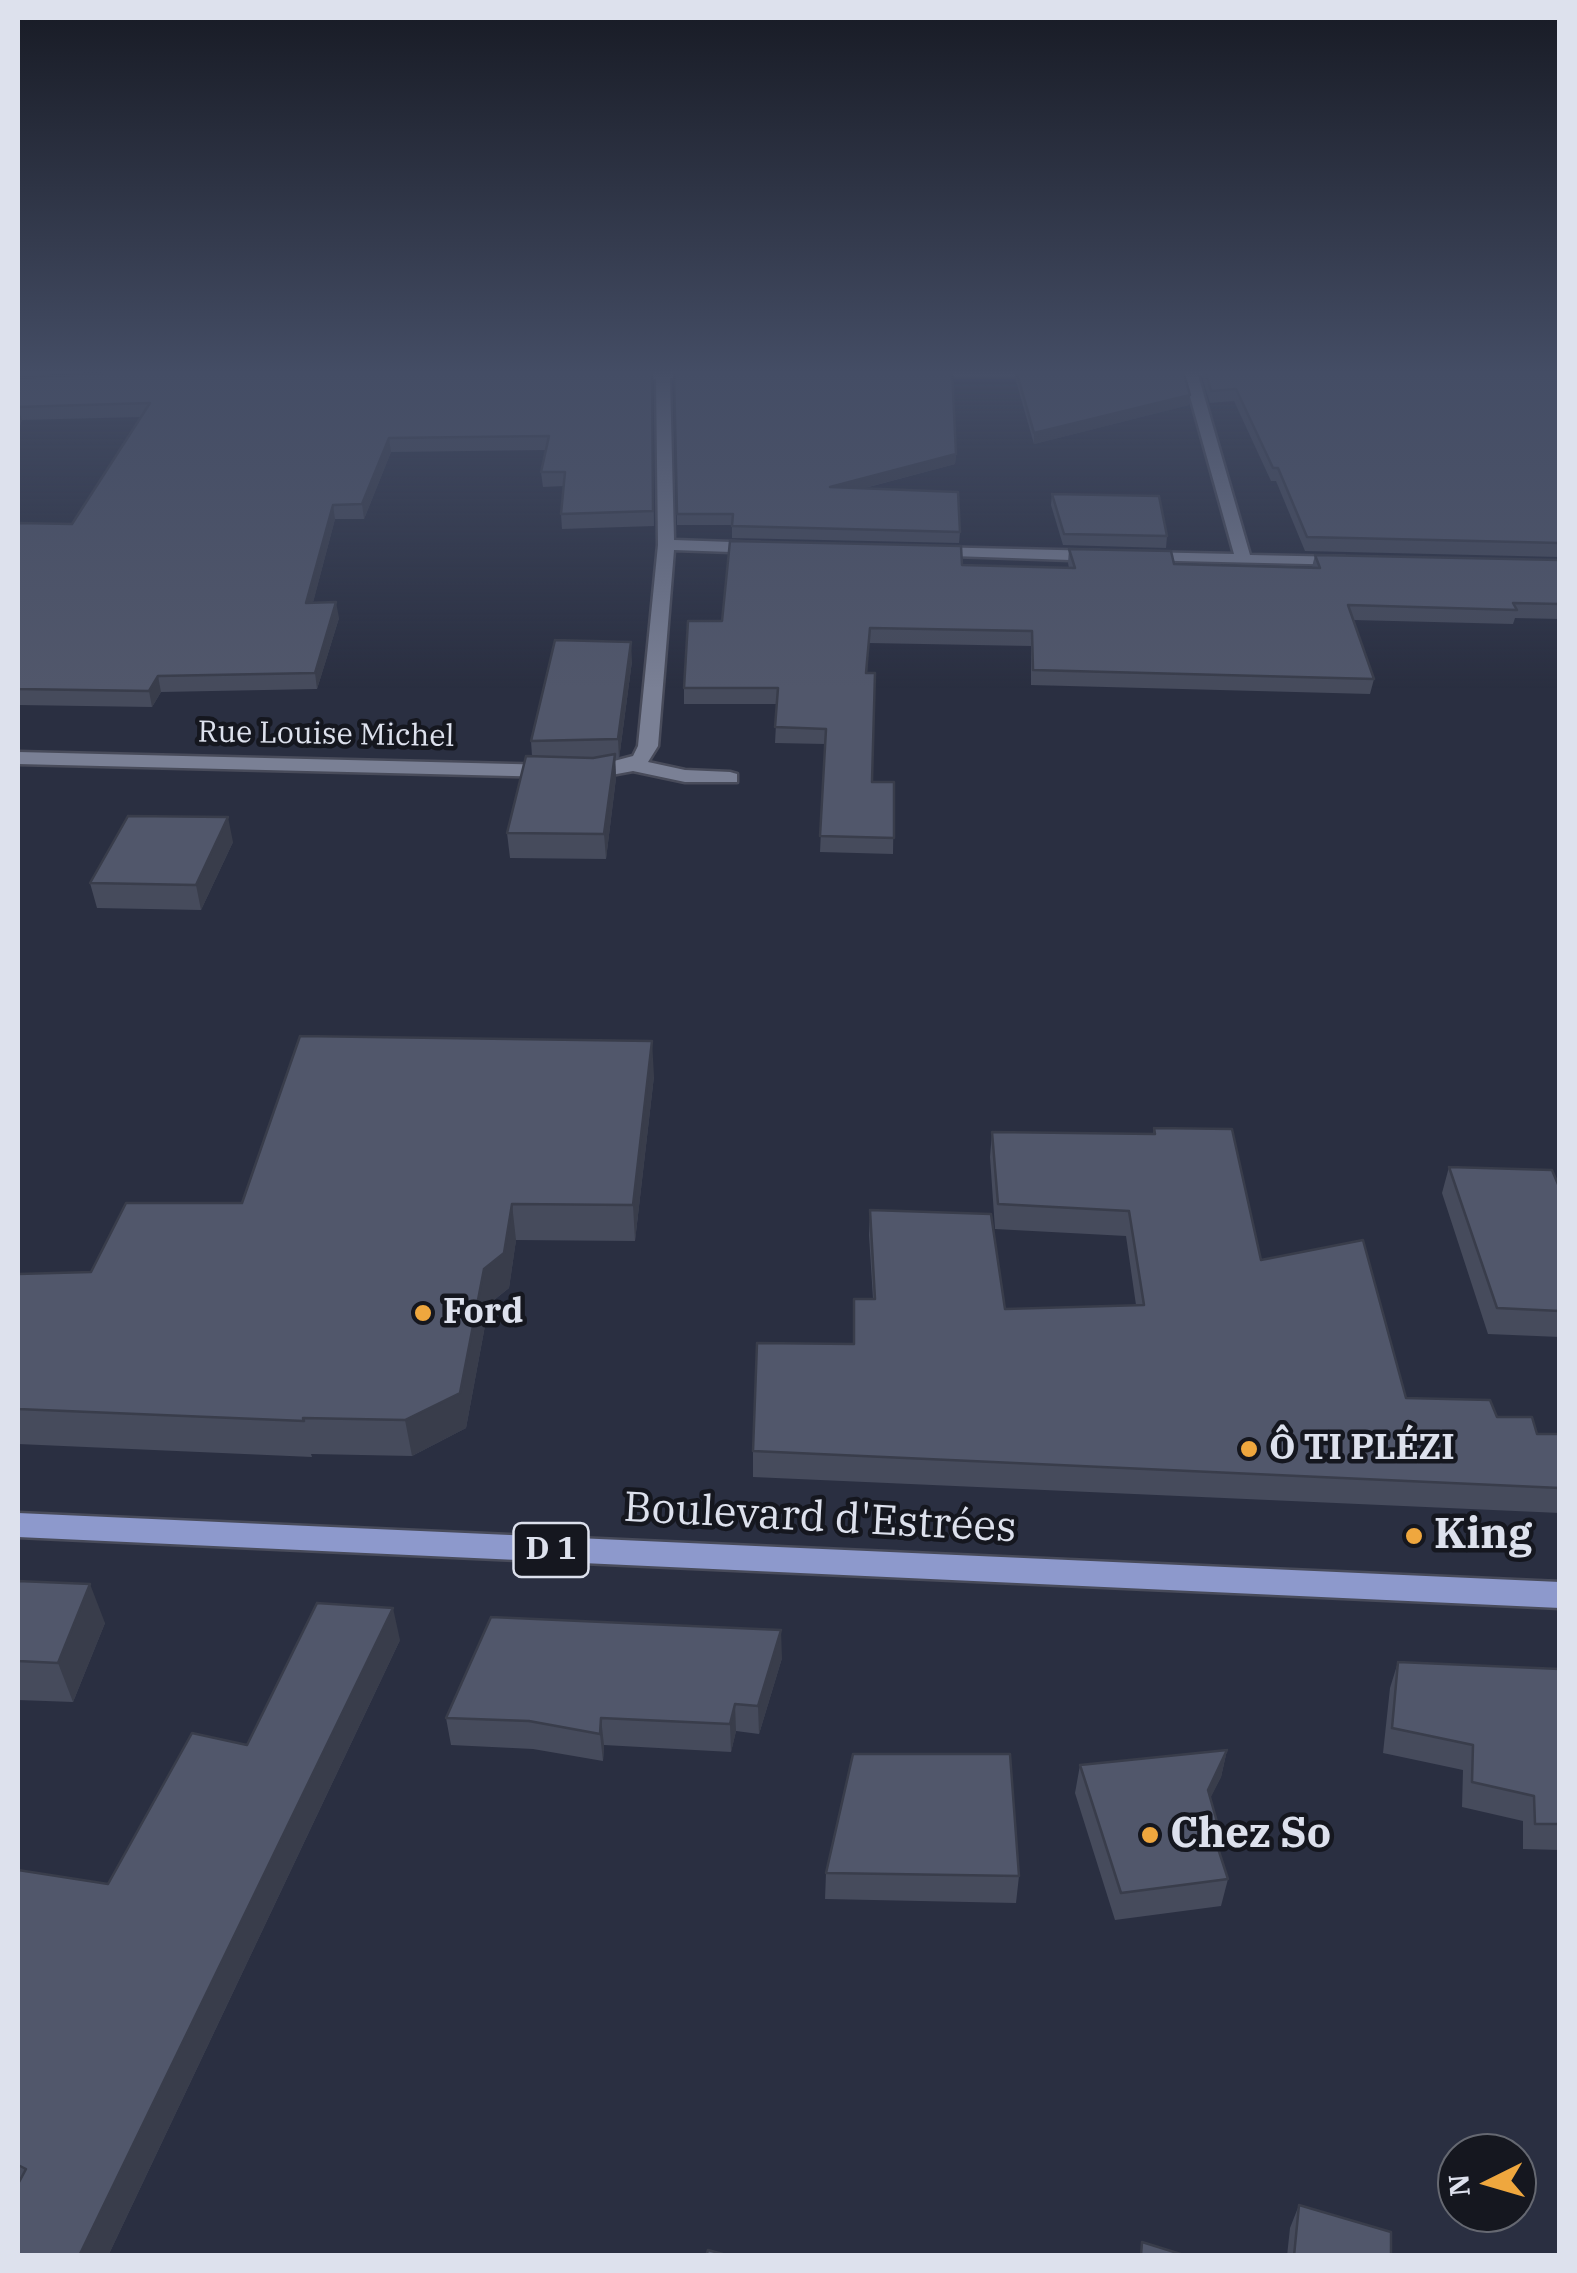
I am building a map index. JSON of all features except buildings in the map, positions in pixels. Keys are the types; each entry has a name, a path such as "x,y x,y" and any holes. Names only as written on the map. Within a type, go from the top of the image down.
{"main road":[{"name":"Boulevard d'Estrées","path":"18,1525 1560,1595"}],"street":[{"path":"633,765 648,746 666,546 665,476"},
{"path":"1219,476 1243,560"},
{"path":"666,546 785,548"},
{"path":"905,551 1362,562"},
{"name":"Rue Louise Michel","path":"18,758 595,772 633,765 686,776 730,778"}],"place":[{"name":"Ford","path":"423,1313"},
{"name":"Ô TI PLÉZI","path":"1249,1449"},
{"name":"King","path":"1414,1536"},
{"name":"Chez So","path":"1150,1835"}]}
